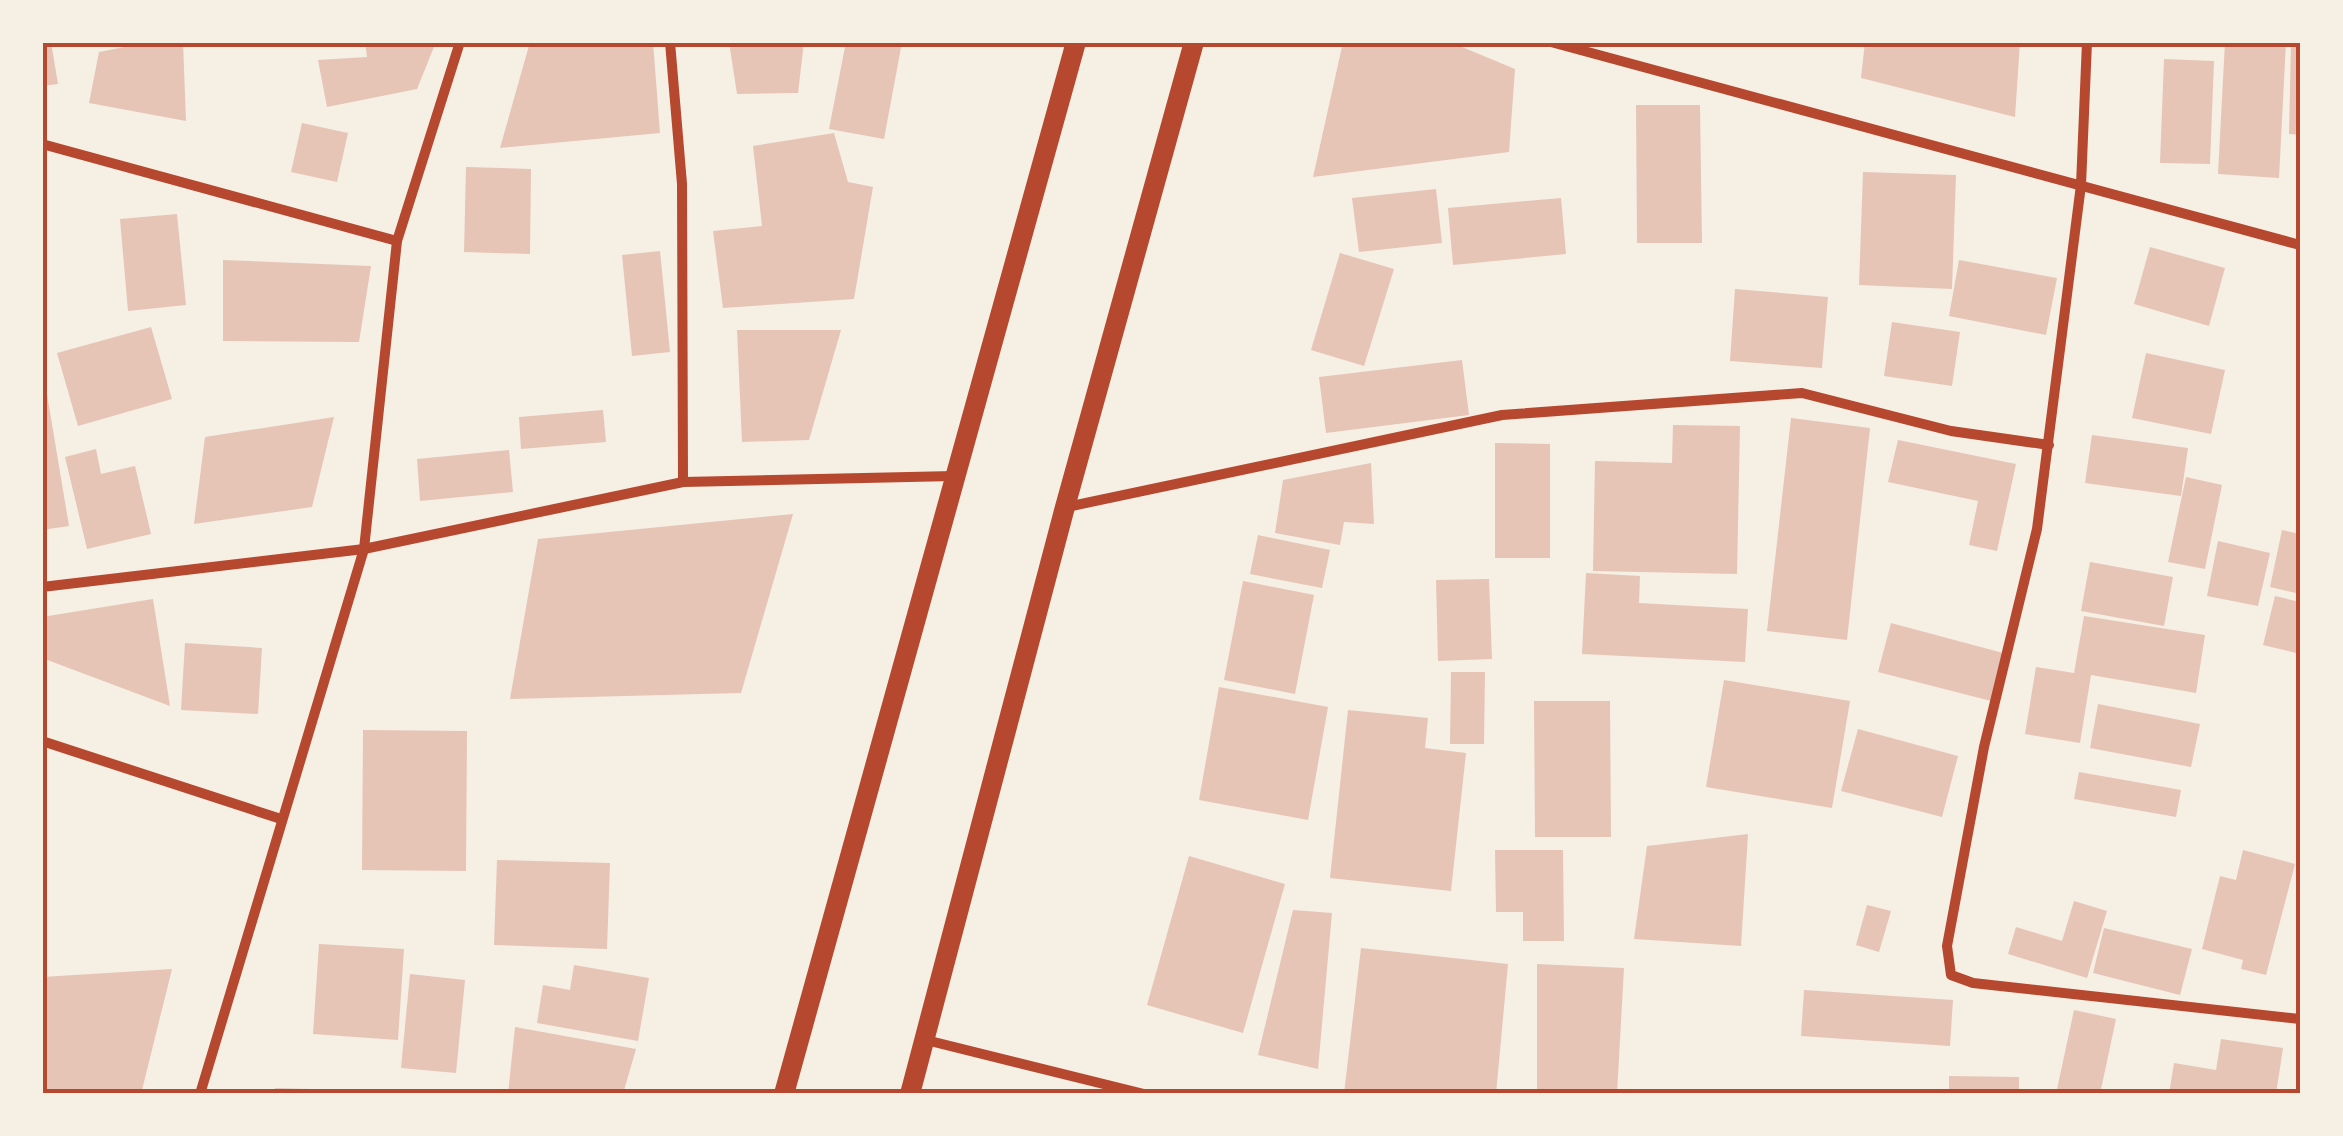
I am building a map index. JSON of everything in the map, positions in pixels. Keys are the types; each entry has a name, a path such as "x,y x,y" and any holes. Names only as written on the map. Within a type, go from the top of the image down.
{"main road":[{"path":"784,1094 1076,42"},
{"path":"910,1094 1064,507 1194,42"}],"street":[{"path":"200,1094 364,549 397,241 460,42"},
{"path":"670,42 682,184 683,482"},
{"path":"1551,42 2300,245"},
{"path":"2086,42 2081,185 2038,530 1984,748 1947,946 1951,976 1973,983 2300,1019"},
{"path":"42,144 397,241"},
{"path":"1064,507 1502,415 1802,393 1951,431 2050,445"},
{"path":"42,588 364,549 683,482 954,476"},
{"path":"42,742 281,820"},
{"path":"926,1040 1144,1094"}],"building":[{"path":"42,42 51,42 58,84 42,86"},
{"path":"150,42 183,42 186,121 89,103 99,52"},
{"path":"365,42 436,42 417,89 327,107 318,60 367,57"},
{"path":"530,42 653,42 660,133 500,148"},
{"path":"729,42 804,42 798,93 737,94"},
{"path":"846,42 902,42 884,139 829,129"},
{"path":"1343,42 1450,42 1515,69 1509,152 1313,177"},
{"path":"1865,42 2020,42 2015,117 1861,78"},
{"path":"2225,42 2286,42 2279,178 2218,174"},
{"path":"2291,42 2300,42 2300,135 2289,134"},
{"path":"2164,59 2214,61 2210,164 2160,163"},
{"path":"1636,105 1700,105 1702,243 1637,243"},
{"path":"302,123 348,133 337,182 291,172"},
{"path":"834,133 848,182 873,187 854,299 723,308 713,231 762,226 753,146"},
{"path":"466,167 531,169 530,254 464,252"},
{"path":"1863,172 1956,175 1952,289 1859,285"},
{"path":"1436,189 1442,243 1359,252 1352,198"},
{"path":"1561,198 1566,254 1453,265 1448,208"},
{"path":"177,214 186,305 128,311 120,219"},
{"path":"2150,247 2225,268 2209,326 2134,304"},
{"path":"660,251 670,352 632,356 622,255"},
{"path":"1340,253 1394,269 1364,366 1311,350"},
{"path":"223,260 371,266 359,342 223,341"},
{"path":"1959,260 2057,278 2046,335 1949,316"},
{"path":"1735,289 1828,297 1822,368 1730,361"},
{"path":"1892,322 1960,332 1952,386 1884,376"},
{"path":"151,327 172,399 78,426 57,353"},
{"path":"737,330 841,330 809,440 742,442"},
{"path":"2146,353 2225,370 2211,434 2132,418"},
{"path":"1462,360 1469,415 1326,433 1319,377"},
{"path":"42,364 69,526 42,530"},
{"path":"603,410 606,442 521,449 519,417"},
{"path":"334,417 312,507 194,524 205,437"},
{"path":"1791,418 1870,428 1847,640 1767,631"},
{"path":"1673,425 1740,426 1737,574 1593,571 1595,461 1672,463"},
{"path":"2092,435 2188,448 2181,496 2085,483"},
{"path":"1898,440 2016,464 1997,551 1969,545 1978,501 1888,482"},
{"path":"1495,443 1550,444 1550,558 1495,558"},
{"path":"96,449 101,474 135,466 151,534 87,549 65,457"},
{"path":"509,450 513,492 420,501 417,459"},
{"path":"1371,463 1374,524 1344,522 1340,545 1275,533 1283,480"},
{"path":"2186,477 2222,485 2205,569 2168,562"},
{"path":"793,514 741,693 510,699 538,539"},
{"path":"2282,530 2300,534 2300,594 2270,587"},
{"path":"1258,535 1330,550 1322,588 1250,574"},
{"path":"2218,541 2270,553 2258,606 2207,596"},
{"path":"2090,562 2173,577 2164,626 2081,611"},
{"path":"1586,573 1640,576 1639,603 1748,609 1745,662 1582,654"},
{"path":"1489,579 1492,659 1438,661 1436,580"},
{"path":"1243,581 1314,595 1295,694 1224,680"},
{"path":"2275,596 2300,602 2300,654 2263,645"},
{"path":"153,599 170,706 42,658 42,617"},
{"path":"2084,616 2205,635 2196,693 2091,675 2080,743 2025,734 2036,667 2074,673"},
{"path":"1891,623 2003,653 1991,701 1878,672"},
{"path":"185,643 262,648 258,714 181,710"},
{"path":"1451,672 1485,672 1484,744 1450,744"},
{"path":"1724,680 1850,701 1832,808 1706,787"},
{"path":"1219,687 1328,707 1308,820 1199,800"},
{"path":"1534,701 1610,701 1611,837 1535,837"},
{"path":"2098,704 2200,724 2191,767 2090,748"},
{"path":"1348,710 1428,718 1425,748 1466,753 1451,891 1330,878"},
{"path":"1858,729 1958,756 1942,817 1841,791"},
{"path":"363,730 467,731 466,871 362,870"},
{"path":"2079,772 2181,790 2176,817 2074,799"},
{"path":"1748,834 1741,946 1634,939 1647,846"},
{"path":"1495,850 1563,850 1564,941 1523,941 1523,912 1496,912"},
{"path":"2243,850 2295,864 2266,975 2241,969 2243,960 2202,949 2220,876 2236,880"},
{"path":"1189,856 1285,884 1243,1033 1147,1005"},
{"path":"497,860 610,863 607,949 494,945"},
{"path":"2074,901 2107,911 2087,978 2008,954 2016,927 2062,941"},
{"path":"1867,905 1891,911 1879,952 1856,945"},
{"path":"1293,910 1332,913 1318,1069 1258,1055"},
{"path":"2104,928 2192,949 2180,995 2093,973"},
{"path":"319,944 404,949 398,1040 313,1034"},
{"path":"1361,948 1508,964 1496,1094 1344,1094"},
{"path":"1537,964 1624,968 1617,1094 1537,1094"},
{"path":"574,965 649,978 638,1041 537,1023 543,985 570,990"},
{"path":"172,969 141,1094 42,1094 42,977"},
{"path":"410,974 465,980 456,1073 401,1068"},
{"path":"1804,990 1953,1000 1950,1046 1801,1036"},
{"path":"2074,1010 2116,1019 2100,1094 2056,1094"},
{"path":"515,1027 636,1049 623,1094 508,1094"},
{"path":"2221,1039 2283,1048 2276,1094 2169,1094 2174,1063 2216,1070"},
{"path":"1949,1076 2019,1077 2019,1094 1949,1094"},
{"path":"275,1088 346,1090 346,1094 275,1094"}]}
